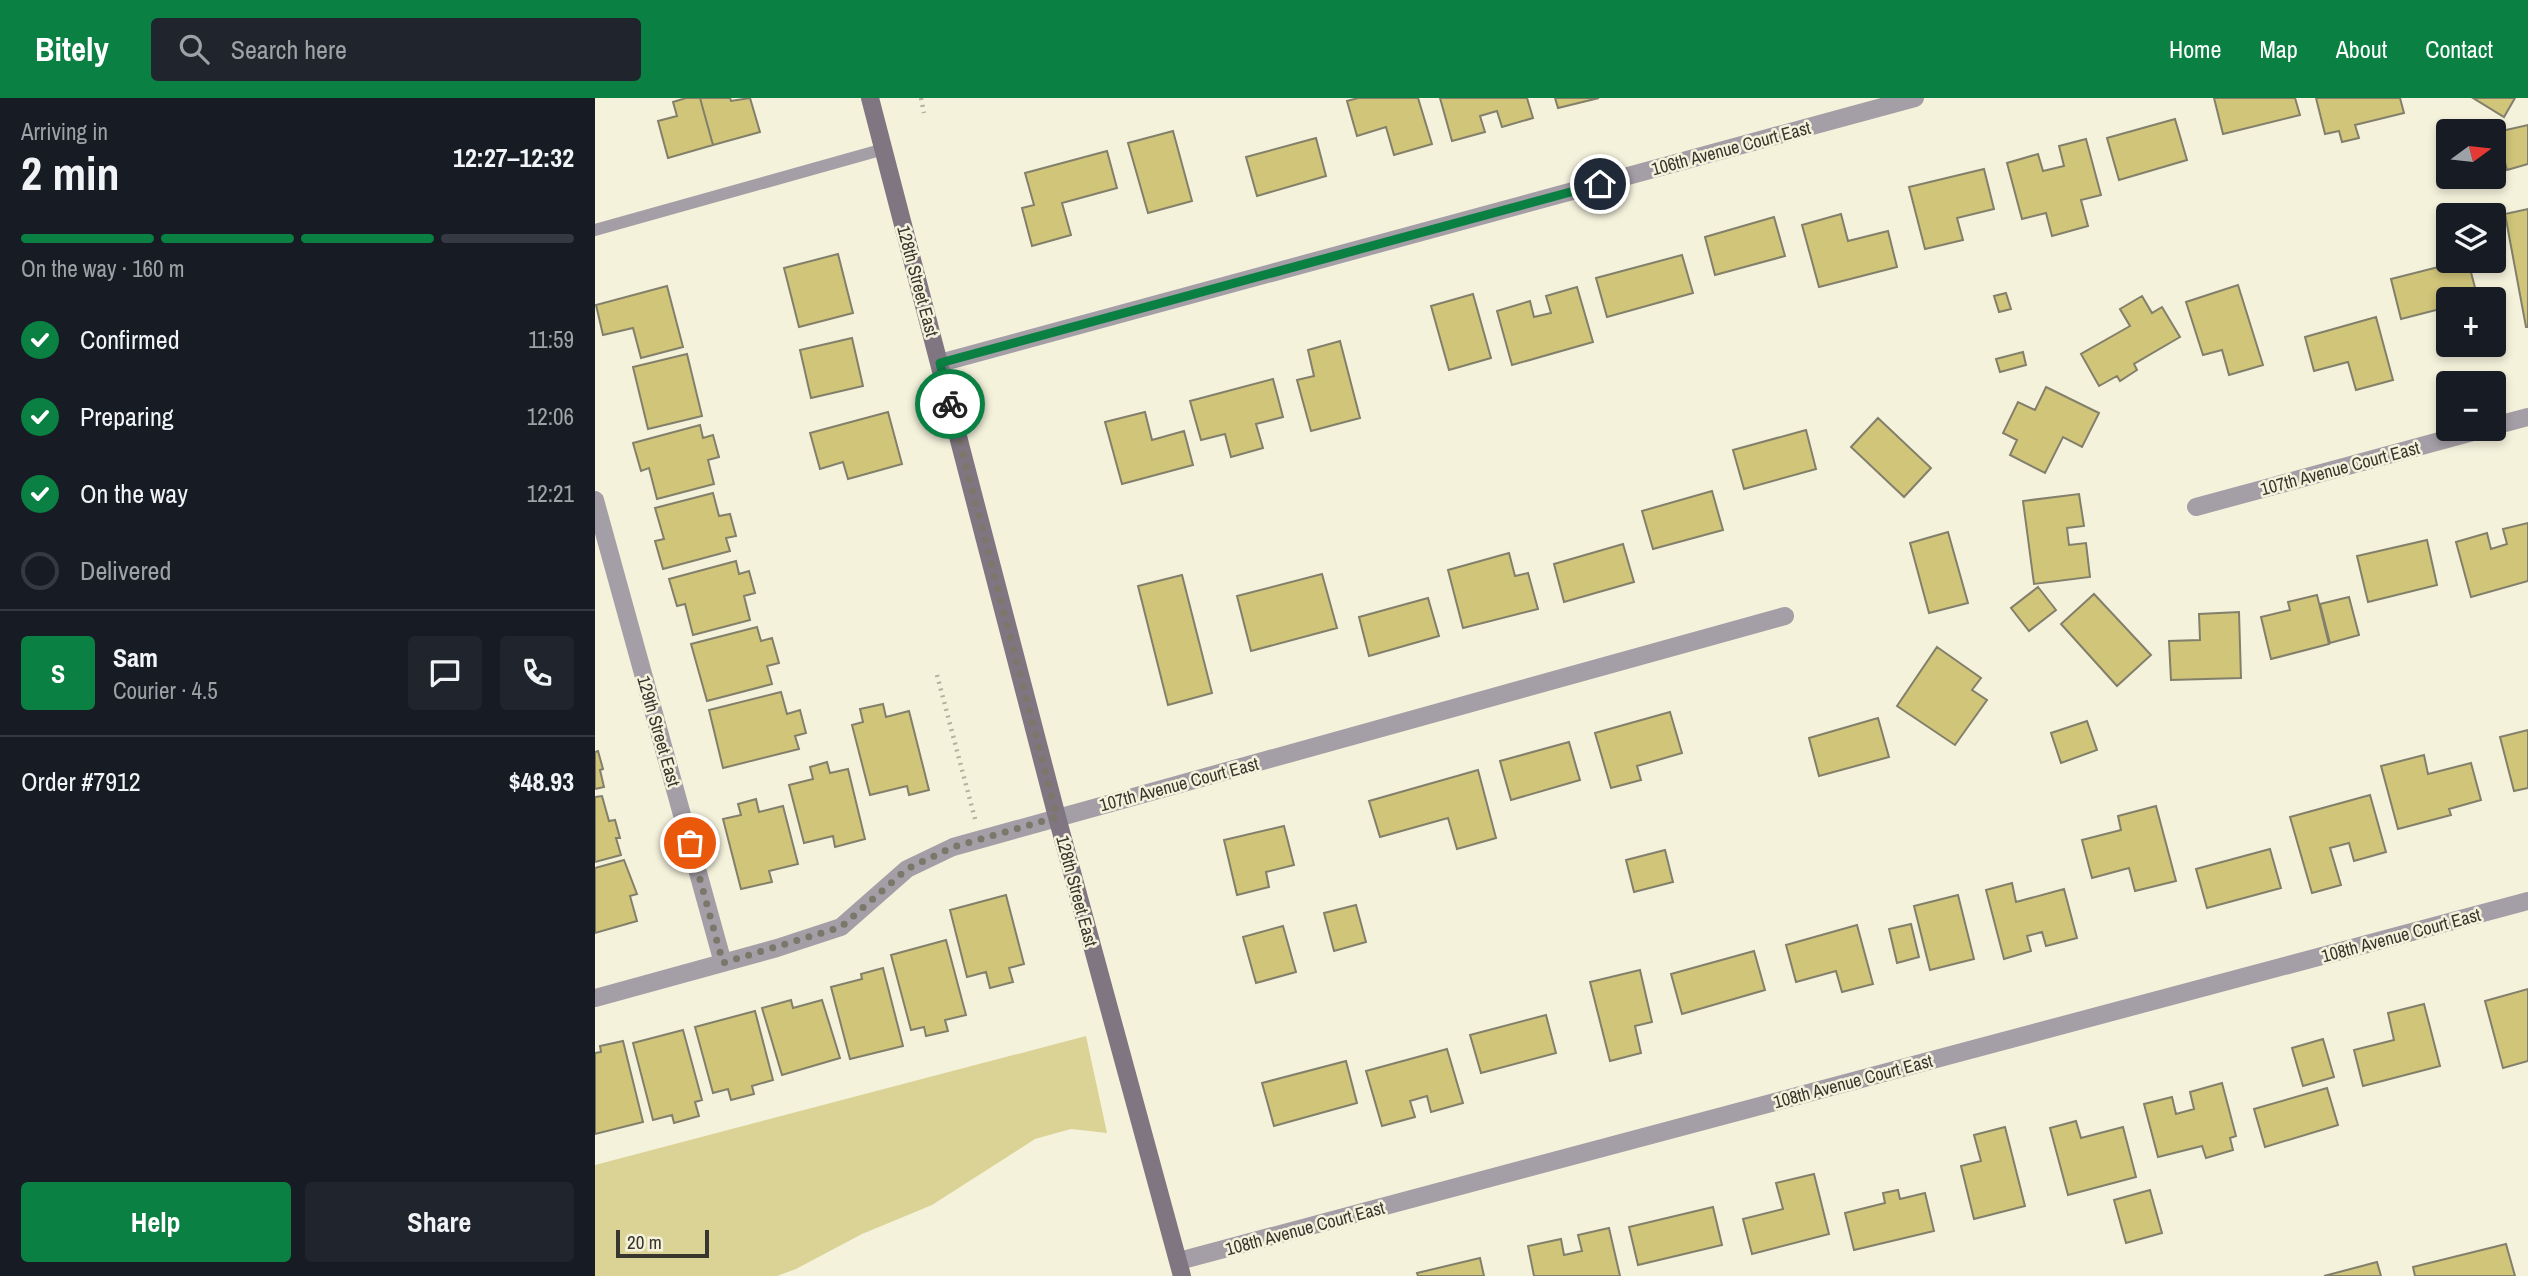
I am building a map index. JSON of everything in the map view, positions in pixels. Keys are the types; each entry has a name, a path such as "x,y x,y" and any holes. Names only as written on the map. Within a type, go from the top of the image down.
{"street":[{"name":"128th Street East","path":"870,98 1057,817 1181,1269"},
{"name":"106th Avenue Court East","path":"940,363 1916,98"},
{"path":"2506,423 2528,417"},
{"name":"107th Avenue Court East","path":"2196,507 2440,441"},
{"name":"129th Street East","path":"595,500 723,963"},
{"name":"107th Avenue Court East","path":"595,998 841,927 907,869 953,847 1785,616"},
{"name":"108th Avenue Court East","path":"1181,1269 2528,901"}],"lane":[{"path":"595,230 884,149"}],"path":[{"path":"921,98 925,113"},
{"path":"937,674 980,840"}],"shaded area":[{"path":"1086,1036 1107,1133 1071,1129 1035,1139 932,1205 862,1234 796,1269 777,1276 595,1276 595,1165"}],"building":[{"path":"700,98 713,145 668,158 658,121 677,116 673,102"},
{"path":"700,98 730,98 731,101 750,98 760,132 713,145"},
{"path":"1358,98 1418,98 1432,144 1394,155 1386,127 1357,136 1347,101"},
{"path":"1440,98 1527,98 1533,118 1502,127 1497,111 1480,116 1485,132 1452,141"},
{"path":"1555,98 1599,98 1558,108"},
{"path":"2214,98 2295,98 2300,115 2223,134"},
{"path":"2316,98 2400,98 2404,113 2355,125 2359,138 2342,142 2339,131 2325,134"},
{"path":"2473,98 2515,98 2504,117"},
{"path":"2175,119 2187,160 2119,180 2107,138"},
{"path":"2528,125 2528,164 2507,170 2506,130"},
{"path":"1173,131 1192,201 1148,213 1128,143"},
{"path":"1316,138 1326,176 1257,196 1246,157"},
{"path":"2086,139 2101,195 2081,200 2088,226 2052,236 2046,213 2022,219 2007,163 2038,154 2043,171 2064,166 2059,146"},
{"path":"1107,151 1117,188 1062,203 1071,235 1032,246 1022,208 1034,205 1025,173"},
{"path":"1984,169 1994,209 1957,218 1963,240 1925,249 1909,187"},
{"path":"2528,209 2528,327 2526,327 2506,214"},
{"path":"1841,214 1848,241 1888,231 1897,267 1819,287 1802,225"},
{"path":"1774,217 1785,256 1715,275 1705,237"},
{"path":"838,254 853,313 799,327 784,268"},
{"path":"1682,255 1693,293 1607,317 1596,278"},
{"path":"2436,268 2436,273 2471,273 2475,287 2436,287 2436,310 2401,319 2391,279"},
{"path":"2238,285 2263,365 2229,375 2222,350 2203,355 2186,302"},
{"path":"667,286 683,347 641,358 633,328 603,335 596,305"},
{"path":"1577,287 1593,342 1512,365 1497,311 1530,301 1534,317 1551,313 1546,296"},
{"path":"2006,293 2011,309 1999,312 1994,296"},
{"path":"1473,294 1491,358 1449,370 1431,306"},
{"path":"2142,296 2152,313 2162,307 2180,337 2134,364 2137,370 2120,381 2117,376 2099,386 2081,354 2130,326 2120,309"},
{"path":"2376,317 2393,380 2356,390 2348,362 2314,371 2305,337"},
{"path":"852,338 863,386 811,398 800,350"},
{"path":"1340,341 1360,418 1311,431 1297,380 1314,376 1308,350"},
{"path":"2023,352 2026,365 2000,372 1996,359"},
{"path":"687,354 702,416 648,429 633,367"},
{"path":"1273,379 1283,417 1256,424 1263,448 1231,457 1225,434 1201,440 1190,401"},
{"path":"2046,387 2099,413 2082,447 2063,437 2045,473 2010,455 2017,440 2003,433 2018,402 2035,410"},
{"path":"888,412 902,464 848,479 843,462 820,469 810,433"},
{"path":"1145,412 1152,440 1184,431 1193,465 1122,484 1105,422"},
{"path":"1878,418 1931,468 1904,497 1851,447"},
{"path":"700,425 703,438 713,435 719,457 708,460 714,484 657,499 649,468 641,471 633,443"},
{"path":"1806,430 1816,469 1744,489 1733,450"},
{"path":"1712,491 1723,530 1653,549 1642,511"},
{"path":"713,493 719,516 730,514 736,536 726,538 730,551 663,569 655,541 664,539 655,508"},
{"path":"2079,494 2084,526 2067,528 2069,545 2086,543 2090,577 2034,584 2023,501"},
{"path":"2528,523 2528,581 2471,597 2456,542 2487,533 2491,549 2507,544 2503,529"},
{"path":"1948,532 1968,603 1929,613 1910,543"},
{"path":"2427,540 2437,585 2368,602 2357,556"},
{"path":"1623,544 1634,582 1564,602 1554,564"},
{"path":"1509,553 1515,576 1528,573 1538,609 1463,628 1448,570"},
{"path":"736,561 739,574 749,571 755,593 744,596 750,620 693,635 685,604 677,606 669,579"},
{"path":"1322,574 1337,628 1251,651 1237,596"},
{"path":"1182,575 1212,693 1168,705 1138,586"},
{"path":"2038,587 2056,610 2029,631 2011,608"},
{"path":"2094,594 2151,655 2117,686 2061,624"},
{"path":"2317,595 2329,644 2271,659 2261,617 2290,610 2288,602"},
{"path":"2349,597 2359,635 2330,643 2320,604"},
{"path":"1428,598 1439,636 1369,656 1359,617"},
{"path":"2239,612 2241,678 2171,680 2169,641 2200,640 2199,614"},
{"path":"757,627 761,641 772,638 779,663 767,666 772,684 707,701 691,644"},
{"path":"1937,647 1981,678 1972,690 1987,700 1955,745 1897,706"},
{"path":"781,692 787,714 800,710 806,733 795,736 799,749 723,768 709,710"},
{"path":"883,704 886,717 909,711 929,790 909,795 907,786 870,795 852,725 863,722 860,709"},
{"path":"1670,712 1682,753 1637,766 1641,780 1611,788 1595,733"},
{"path":"1878,718 1889,757 1819,776 1809,738"},
{"path":"2087,721 2097,750 2061,763 2051,733"},
{"path":"2528,730 2528,788 2514,791 2500,737"},
{"path":"1569,742 1580,780 1511,800 1500,761"},
{"path":"598,751 604,787 595,789 595,752"},
{"path":"2424,755 2428,774 2471,763 2481,800 2449,809 2451,815 2398,829 2381,766"},
{"path":"827,762 830,773 848,769 865,839 835,847 833,836 804,843 789,785 813,779 810,767"},
{"path":"1478,770 1496,838 1457,849 1448,818 1380,837 1369,801"},
{"path":"2370,795 2386,852 2354,861 2349,843 2330,848 2341,885 2312,893 2290,817"},
{"path":"602,796 609,821 615,820 621,855 595,862 595,797"},
{"path":"756,799 759,812 783,806 798,864 769,871 772,882 741,889 723,819 741,815 738,804"},
{"path":"2156,806 2176,881 2135,891 2129,868 2092,878 2082,840 2121,830 2118,816"},
{"path":"1284,826 1294,865 1266,872 1269,887 1237,895 1224,840"},
{"path":"2270,849 2281,888 2207,908 2196,869"},
{"path":"1665,850 1673,882 1634,892 1626,860"},
{"path":"624,860 637,894 630,896 637,921 595,933 595,868"},
{"path":"2012,883 2016,902 2064,889 2077,938 2046,946 2042,932 2027,936 2031,951 2004,959 1986,890"},
{"path":"1006,895 1024,964 1009,968 1013,982 990,988 986,972 967,977 950,910"},
{"path":"1958,895 1974,959 1930,970 1914,906"},
{"path":"1356,905 1366,942 1334,951 1324,913"},
{"path":"1911,924 1919,957 1897,963 1889,929"},
{"path":"1857,925 1873,984 1842,992 1836,971 1796,982 1786,945"},
{"path":"1283,926 1296,972 1256,983 1243,937"},
{"path":"946,940 966,1015 945,1020 948,1031 926,1036 924,1027 911,1030 891,955"},
{"path":"1754,951 1765,990 1682,1014 1671,974"},
{"path":"883,968 903,1046 850,1059 831,987 862,979 861,974"},
{"path":"1640,970 1652,1022 1635,1026 1641,1053 1610,1061 1590,982"},
{"path":"2528,989 2528,1061 2503,1068 2485,1001"},
{"path":"791,1000 793,1008 822,1000 840,1058 782,1075 762,1008"},
{"path":"2424,1004 2440,1066 2363,1086 2354,1050 2394,1040 2388,1013"},
{"path":"755,1011 773,1080 752,1086 754,1094 731,1100 728,1089 713,1093 695,1027"},
{"path":"1546,1015 1556,1053 1481,1073 1470,1035"},
{"path":"683,1030 702,1100 695,1102 699,1116 674,1123 672,1115 653,1120 633,1043"},
{"path":"2323,1039 2334,1077 2303,1086 2292,1048"},
{"path":"623,1041 643,1122 595,1134 595,1053 601,1052 600,1046"},
{"path":"1447,1049 1463,1103 1431,1112 1427,1096 1410,1101 1415,1117 1382,1126 1366,1071"},
{"path":"1346,1061 1357,1103 1274,1126 1262,1083"},
{"path":"2222,1083 2236,1136 2230,1138 2233,1150 2206,1158 2202,1146 2158,1157 2144,1104 2172,1097 2176,1114 2194,1109 2190,1092"},
{"path":"2327,1088 2338,1125 2265,1147 2254,1109"},
{"path":"2076,1121 2081,1138 2123,1127 2136,1177 2068,1195 2050,1128"},
{"path":"2005,1127 2025,1206 1974,1219 1961,1166 1981,1161 1974,1135"},
{"path":"1814,1174 1829,1234 1752,1254 1743,1219 1783,1209 1776,1183"},
{"path":"1898,1190 1900,1199 1925,1193 1934,1231 1854,1250 1845,1213 1885,1203 1883,1193"},
{"path":"2150,1190 2162,1233 2126,1243 2114,1200"},
{"path":"1713,1207 1722,1245 1638,1265 1629,1227"},
{"path":"1609,1228 1620,1276 1534,1276 1528,1246 1561,1239 1564,1255 1582,1251 1578,1235"},
{"path":"2506,1244 2515,1276 2415,1276 2413,1267"},
{"path":"1480,1258 1484,1276 1418,1276 1417,1273"},
{"path":"2377,1262 2381,1276 2324,1276"}],"way so far":[{"path":"690,843 723,963 841,927 907,869 953,847 1057,817 950,404"}],"route":[{"path":"950,404 940,363 1600,184"}]}
